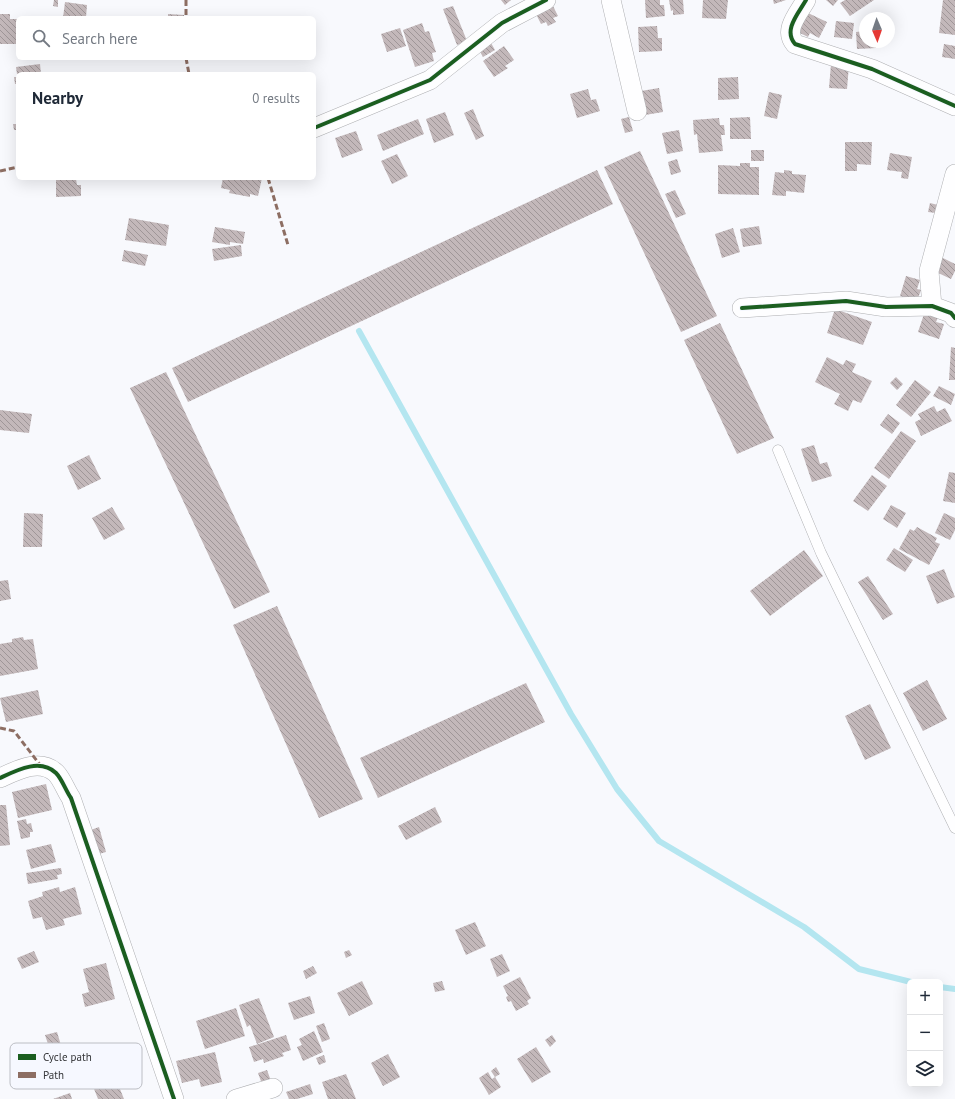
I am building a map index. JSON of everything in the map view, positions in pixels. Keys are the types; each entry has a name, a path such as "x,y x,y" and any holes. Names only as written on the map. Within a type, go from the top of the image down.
{"street":[{"path":"316,127 430,80 502,23 546,0"},
{"path":"611,0 638,111"},
{"path":"806,0 790,30 790,38 795,44 872,68 955,106"},
{"path":"932,306 929,272 955,174"},
{"path":"742,308 846,301 886,307 932,306 951,313 955,318"},
{"path":"0,778 24,766 41,766 56,773 70,798 174,1099"},
{"path":"236,1099 273,1088"}],"lane":[{"path":"778,450 821,552 955,828"}],"building":[{"path":"54,0 58,0 58,7 53,6"},
{"path":"501,0 511,0 505,5"},
{"path":"645,0 660,0 660,5 664,5 665,16 646,18"},
{"path":"669,0 683,0 684,14 673,15 673,10 671,11"},
{"path":"703,0 728,0 726,19 702,18"},
{"path":"773,0 786,0 774,4"},
{"path":"826,0 838,0 833,6"},
{"path":"845,0 874,0 850,16 840,3"},
{"path":"943,0 955,0 955,35 939,33"},
{"path":"65,2 87,5 86,16 63,16"},
{"path":"453,6 467,41 457,45 443,9"},
{"path":"553,6 558,16 553,18 556,22 548,26 546,22 541,24 536,14"},
{"path":"808,13 827,22 819,38 810,33 808,37 798,32"},
{"path":"0,14 10,14 10,19 16,19 16,44 0,44"},
{"path":"168,14 184,15 184,16 168,16"},
{"path":"836,21 854,23 852,39 834,37"},
{"path":"422,23 425,32 429,31 436,52 432,53 434,61 415,67 403,30"},
{"path":"657,26 658,38 662,38 662,51 639,52 638,27"},
{"path":"400,28 406,46 387,52 381,34"},
{"path":"856,32 859,32 859,48 876,48 857,49"},
{"path":"491,43 495,50 483,57 479,50"},
{"path":"944,44 955,46 955,59 942,57"},
{"path":"504,46 514,60 505,66 508,68 494,77 483,61"},
{"path":"40,64 41,72 17,72 16,67"},
{"path":"831,64 849,65 847,89 829,88"},
{"path":"14,77 16,77 16,84"},
{"path":"738,77 739,99 718,100 718,78"},
{"path":"659,88 663,112 645,115 641,91"},
{"path":"588,89 591,100 596,99 600,111 577,118 570,94"},
{"path":"769,92 782,95 777,119 764,116"},
{"path":"473,109 484,136 476,140 464,113"},
{"path":"445,112 454,135 434,143 426,119"},
{"path":"629,117 633,131 625,133 621,119"},
{"path":"750,117 751,139 730,139 730,118"},
{"path":"719,118 720,125 724,125 725,135 721,135 723,151 699,153 697,134 694,135 693,120"},
{"path":"418,119 424,134 383,151 377,135"},
{"path":"13,124 16,124 16,130 14,130"},
{"path":"679,130 683,151 667,154 662,133"},
{"path":"356,131 363,150 342,158 335,138"},
{"path":"845,142 872,142 871,165 857,164 857,171 845,171"},
{"path":"751,150 764,150 764,161 751,161"},
{"path":"640,151 717,316 681,332 604,167"},
{"path":"890,153 912,157 908,179 901,178 902,172 887,170"},
{"path":"397,154 408,176 392,184 381,161"},
{"path":"677,159 681,172 671,175 668,162"},
{"path":"740,163 750,163 750,167 759,167 759,195 718,194 718,165 740,166"},
{"path":"597,170 613,204 188,402 172,368"},
{"path":"784,170 792,171 792,174 806,175 804,193 786,191 786,196 772,195 775,172 784,173"},
{"path":"56,180 76,180 77,185 81,185 81,196 56,197"},
{"path":"223,180 262,180 258,196 250,194 250,197 229,193 230,190 221,188"},
{"path":"675,190 686,214 676,218 665,194"},
{"path":"930,203 938,205 936,213 928,212"},
{"path":"129,218 169,225 166,246 125,240"},
{"path":"759,226 762,244 743,247 740,229"},
{"path":"215,227 245,232 243,244 230,242 230,245 212,242"},
{"path":"733,228 740,252 722,258 715,234"},
{"path":"241,245 242,256 214,261 212,249"},
{"path":"124,250 148,255 145,266 122,261"},
{"path":"941,257 955,264 955,271 951,279 934,271"},
{"path":"906,276 920,280 917,289 921,290 917,301 900,296"},
{"path":"835,309 872,322 863,345 827,333"},
{"path":"925,311 939,315 936,322 944,324 939,339 918,332"},
{"path":"720,323 774,438 737,454 684,340"},
{"path":"951,347 955,348 955,380 949,380"},
{"path":"827,357 843,365 846,360 856,364 852,372 872,381 861,403 853,400 848,411 834,404 840,394 815,382"},
{"path":"166,372 270,592 234,609 130,388"},
{"path":"896,377 903,384 897,390 890,383"},
{"path":"915,380 931,392 911,417 896,405"},
{"path":"939,386 955,394 951,405 933,396"},
{"path":"934,406 937,412 945,408 952,421 921,436 915,422 921,419 918,414"},
{"path":"0,410 32,414 29,433 0,430"},
{"path":"888,414 900,423 892,434 880,425"},
{"path":"901,431 916,441 889,479 874,468"},
{"path":"814,445 820,464 827,462 832,476 812,482 801,449"},
{"path":"89,455 101,479 78,490 67,466"},
{"path":"949,472 955,473 955,503 943,501"},
{"path":"872,475 887,486 868,511 853,501"},
{"path":"891,505 906,513 897,528 883,519"},
{"path":"112,507 125,529 104,540 92,518"},
{"path":"24,513 43,514 42,547 23,547"},
{"path":"944,513 955,518 955,530 950,540 935,533"},
{"path":"917,527 937,538 935,542 940,544 929,565 899,549 910,529 914,531"},
{"path":"894,548 913,560 905,572 886,560"},
{"path":"804,550 823,576 770,616 750,591"},
{"path":"944,569 955,597 937,604 926,576"},
{"path":"868,576 893,614 883,620 858,582"},
{"path":"8,580 11,599 0,601 0,581"},
{"path":"277,606 363,799 319,818 233,625"},
{"path":"23,637 24,640 33,639 38,669 0,676 0,644 12,642 12,639"},
{"path":"927,680 947,719 923,731 903,693"},
{"path":"526,683 545,722 378,798 360,758"},
{"path":"38,690 43,714 6,722 0,698"},
{"path":"870,704 891,748 865,760 845,716"},
{"path":"46,784 52,810 18,818 12,792"},
{"path":"0,805 6,805 10,845 0,846"},
{"path":"435,807 442,822 406,840 398,826"},
{"path":"26,819 27,824 31,823 33,832 30,832 30,837 21,839 17,821"},
{"path":"99,827 106,852 95,855 88,831"},
{"path":"51,844 56,862 31,869 26,850"},
{"path":"61,868 62,874 57,875 58,879 28,884 26,873"},
{"path":"59,887 60,892 75,887 82,914 63,919 65,925 46,930 42,917 33,919 28,901 43,896 42,892"},
{"path":"475,922 486,946 466,955 455,930"},
{"path":"349,950 352,955 346,958 344,952"},
{"path":"34,951 39,962 22,969 17,958"},
{"path":"502,954 510,971 497,977 490,959"},
{"path":"106,963 115,999 85,1007 82,994 89,992 83,969"},
{"path":"313,966 317,973 306,979 303,971"},
{"path":"520,977 531,998 527,1001 529,1004 516,1011 511,1001 508,1002 506,997 508,996 503,986"},
{"path":"362,981 373,1004 349,1016 337,993"},
{"path":"442,981 445,990 435,992 433,983"},
{"path":"310,996 315,1013 294,1020 288,1003"},
{"path":"259,998 274,1037 257,1044 250,1025 247,1027 239,1005"},
{"path":"236,1008 245,1036 205,1049 196,1021"},
{"path":"324,1023 330,1039 322,1042 316,1026"},
{"path":"314,1031 323,1052 303,1061 297,1047 302,1045 299,1039"},
{"path":"57,1032 60,1043 48,1043 45,1035"},
{"path":"286,1035 291,1050 282,1053 284,1056 264,1063 263,1059 254,1062 249,1047"},
{"path":"552,1035 556,1041 550,1047 545,1040"},
{"path":"536,1047 551,1072 532,1083 517,1059"},
{"path":"215,1052 222,1082 201,1087 199,1079 182,1083 176,1061"},
{"path":"388,1054 400,1077 383,1086 371,1063"},
{"path":"324,1055 326,1062 319,1065 316,1058"},
{"path":"496,1067 500,1074 495,1077 491,1071"},
{"path":"267,1070 271,1081 262,1084 258,1073"},
{"path":"488,1072 492,1079 495,1077 501,1087 489,1095 479,1078"},
{"path":"346,1074 356,1099 328,1099 322,1082"},
{"path":"310,1084 313,1094 297,1099 289,1099 286,1092"},
{"path":"94,1089 120,1089 124,1099 98,1099"},
{"path":"70,1093 72,1099 53,1099"}],"waterway":[{"path":"359,331 571,714 617,789 659,841 804,927 859,969 907,981"},
{"path":"943,987 955,989"}],"marked path":[{"path":"186,0 186,16"},
{"path":"186,60 189,72"},
{"path":"0,171 16,167"},
{"path":"269,180 288,245"},
{"path":"0,728 14,731 41,766"}],"cycle path":[{"path":"316,127 430,80 502,23 546,0"},
{"path":"806,0 796,16 791,28 792,39 795,44 872,69 955,106"},
{"path":"742,308 846,301 886,307 932,306 951,313 955,318"},
{"path":"0,778 28,767 43,766 56,773 71,798 174,1099"}]}
